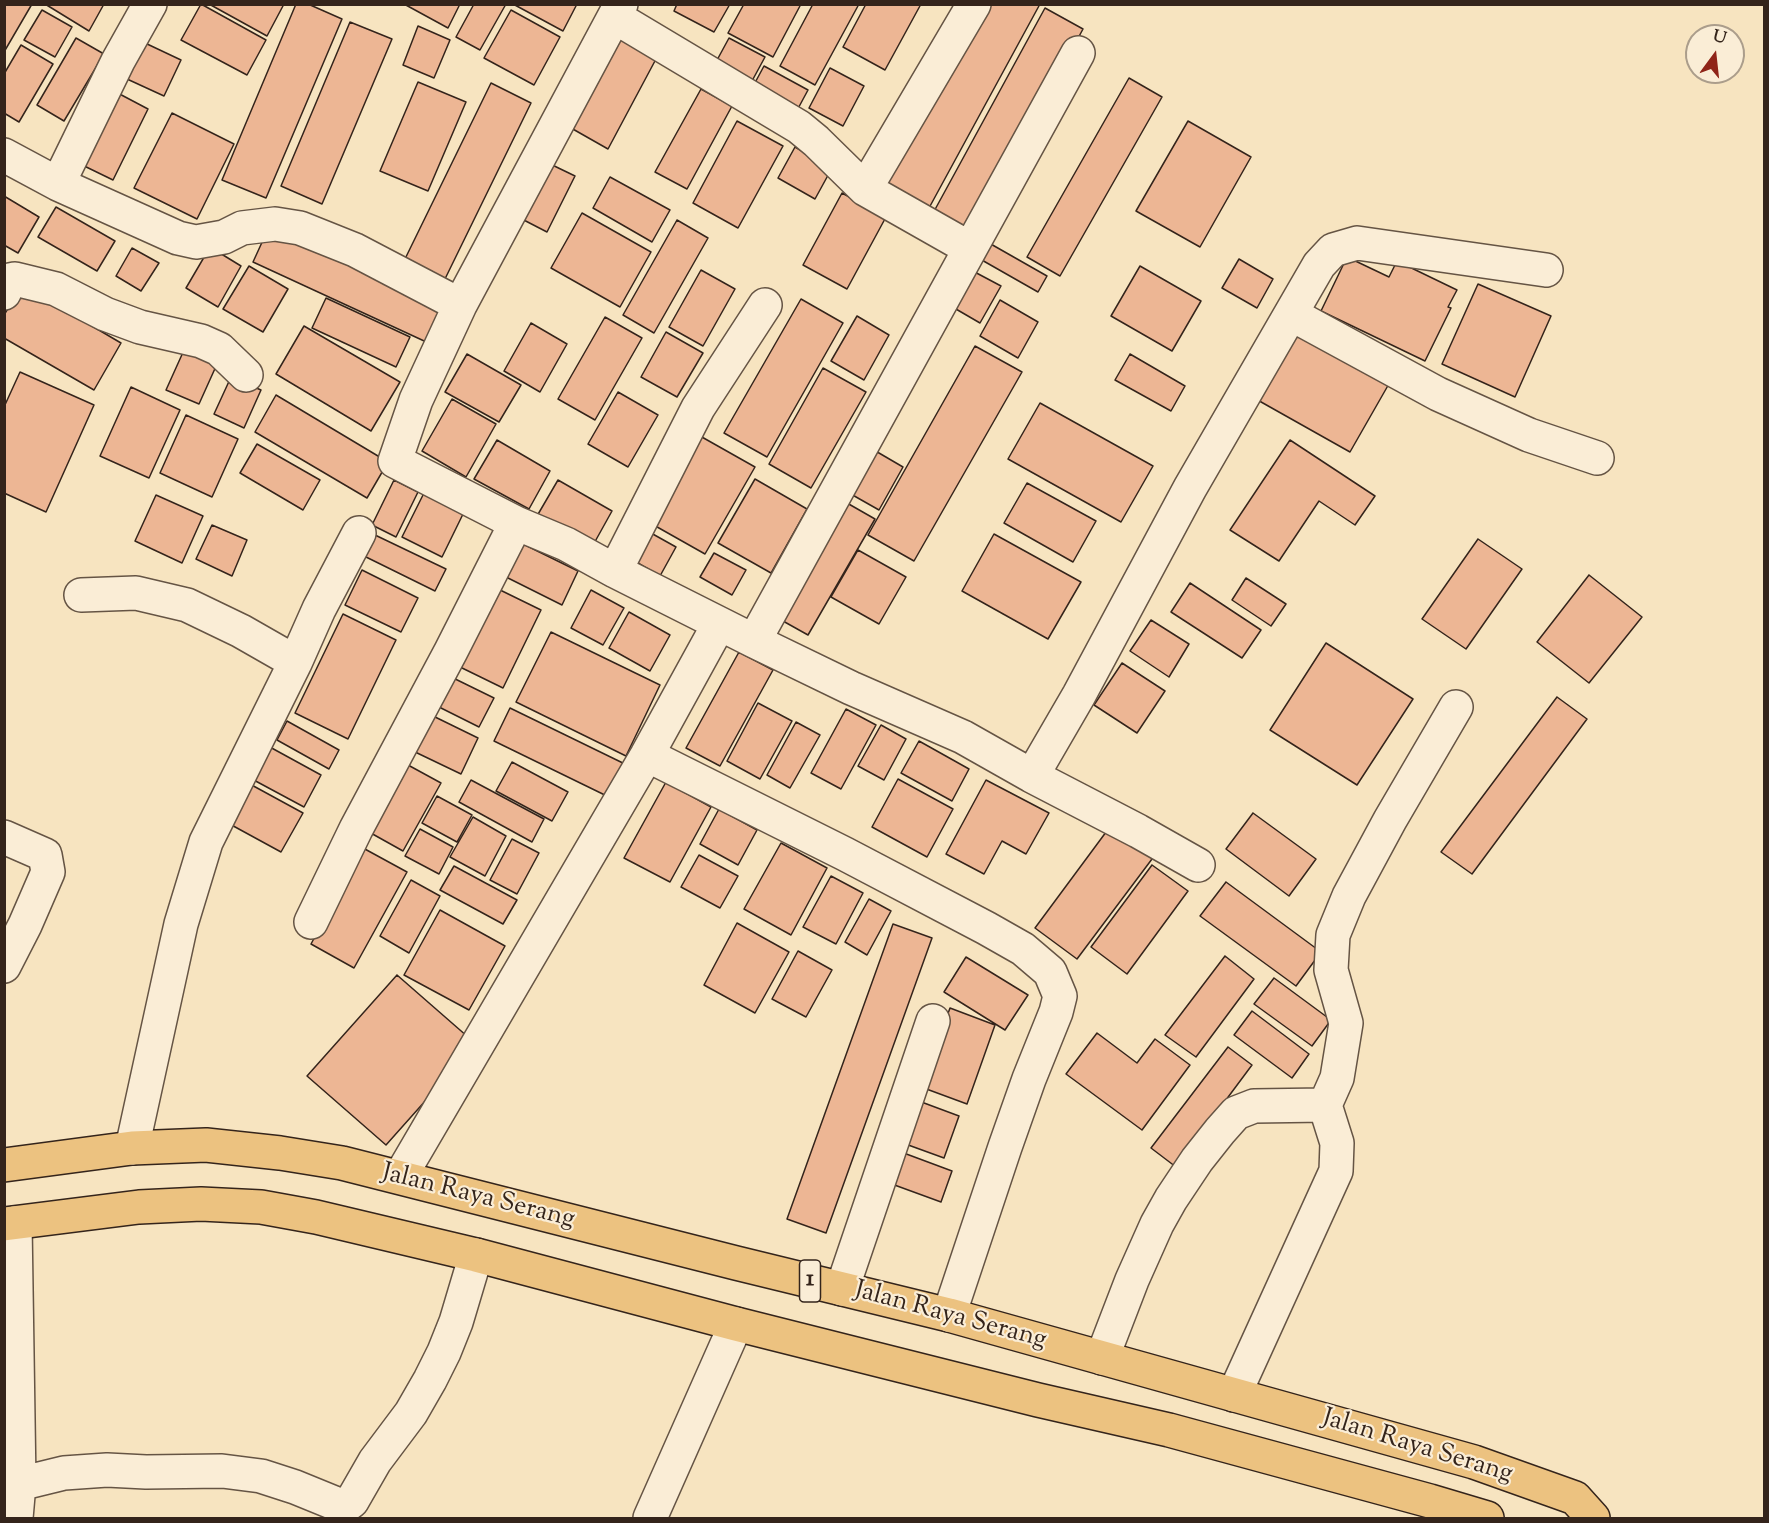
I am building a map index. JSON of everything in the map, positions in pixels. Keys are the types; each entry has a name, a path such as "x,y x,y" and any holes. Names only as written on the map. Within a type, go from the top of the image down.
{"highway":[{"name":"Jalan Raya Serang","path":"4,1165 132,1148 206,1145 342,1163 474,1198 949,1315 1474,1462 1575,1498 1593,1518"},
{"name":"Jalan Raya Serang","path":"10,1223 139,1207 201,1204 261,1207 316,1217 476,1255 736,1324 1015,1394 1168,1430 1487,1518"}],"street":[{"path":"58,184 118,61 150,4"},
{"path":"865,189 974,4"},
{"path":"969,248 865,189 799,127 618,11 460,305 416,400 395,461 516,523 566,544 719,624 851,688 963,737 1198,865"},
{"path":"754,641 1078,53"},
{"path":"4,155 58,184 178,238 196,242 224,237 242,228 275,224 300,228 356,250 460,305"},
{"path":"1032,776 1079,695 1190,488 1319,265 1333,250 1358,243 1546,270"},
{"path":"4,293 10,280 15,279 56,289 105,314 140,327 201,341 219,349 246,375"},
{"path":"615,571 698,408 765,304"},
{"path":"1291,314 1438,394 1529,435 1597,458"},
{"path":"311,922 356,829 516,523"},
{"path":"132,1148 181,924 206,842 358,532"},
{"path":"81,595 136,593 188,605 241,631 295,663"},
{"path":"400,1177 647,755 719,624"},
{"path":"1234,1395 1336,1171 1336,1143 1325,1105 1337,1078 1346,1023 1331,970 1333,935 1349,896 1390,820 1456,707"},
{"path":"647,755 845,854 986,928 1023,949 1050,972 1060,996 1056,1012 1012,1124 949,1315"},
{"path":"4,837 45,855 48,872 26,925 4,966"},
{"path":"842,1289 933,1021"},
{"path":"1102,1358 1132,1280 1157,1224 1197,1160 1220,1131 1236,1113 1254,1106 1325,1105"},
{"path":"10,1223 20,1484 16,1518"},
{"path":"20,1484 63,1473 107,1470 222,1471 261,1476 344,1507 352,1501 375,1461 411,1413 430,1380 456,1322 476,1255"},
{"path":"650,1518 736,1324"}],"building":[{"path":"4,4 32,4 4,52"},
{"path":"45,4 104,4 89,31"},
{"path":"201,4 266,40 247,75 181,40"},
{"path":"209,4 284,4 267,36"},
{"path":"296,4 308,4 342,19 266,198 222,180"},
{"path":"404,4 460,4 448,28"},
{"path":"474,4 506,4 480,50 456,37"},
{"path":"513,4 577,4 563,31"},
{"path":"677,4 730,4 714,32 674,11"},
{"path":"744,4 801,4 773,57 728,33"},
{"path":"813,4 859,4 815,85 780,66"},
{"path":"866,4 921,4 885,70 843,47"},
{"path":"983,4 1040,4 929,208 885,185"},
{"path":"1045,8 1083,29 971,236 932,215"},
{"path":"42,10 72,27 55,57 24,40"},
{"path":"511,10 560,37 534,85 484,58"},
{"path":"350,22 392,39 322,204 281,186"},
{"path":"418,26 450,40 434,78 403,65"},
{"path":"76,38 104,54 64,121 37,105"},
{"path":"729,38 765,57 746,92 710,73"},
{"path":"620,39 656,59 608,149 571,128"},
{"path":"145,43 181,60 164,96 127,79"},
{"path":"21,45 53,64 19,122 4,113 4,74"},
{"path":"764,66 808,90 794,116 750,92"},
{"path":"830,68 864,86 843,126 809,108"},
{"path":"1129,78 1162,97 1060,276 1027,257"},
{"path":"418,82 466,102 428,191 380,171"},
{"path":"491,83 531,103 443,283 403,263"},
{"path":"701,89 732,106 687,189 655,172"},
{"path":"112,90 148,109 113,180 76,162"},
{"path":"172,113 234,144 197,219 134,188"},
{"path":"737,121 783,146 738,228 693,203"},
{"path":"1188,121 1251,157 1200,247 1136,211"},
{"path":"795,147 832,168 815,199 778,178"},
{"path":"544,161 575,176 547,232 516,216"},
{"path":"610,177 670,210 652,242 593,208"},
{"path":"842,193 886,217 847,289 803,265"},
{"path":"4,196 39,217 18,253 4,245"},
{"path":"56,207 115,241 97,271 38,237"},
{"path":"582,213 651,252 620,307 551,268"},
{"path":"677,220 708,238 654,333 623,315"},
{"path":"269,227 451,311 435,346 253,262"},
{"path":"982,239 1047,276 1038,292 973,255"},
{"path":"210,247 241,266 218,307 186,288"},
{"path":"132,248 159,263 141,291 116,276"},
{"path":"1347,257 1389,277 1397,261 1457,290 1448,307 1451,308 1425,361 1321,311"},
{"path":"1239,259 1273,279 1257,308 1222,288"},
{"path":"249,266 288,289 263,332 223,309"},
{"path":"1140,266 1201,301 1172,351 1111,316"},
{"path":"969,269 1001,286 980,323 949,305"},
{"path":"701,270 735,289 703,346 669,327"},
{"path":"1478,284 1551,316 1515,397 1442,364"},
{"path":"22,285 121,343 94,390 4,338 4,315"},
{"path":"326,298 410,337 396,367 312,328"},
{"path":"801,299 843,323 767,457 724,433"},
{"path":"1000,300 1038,322 1018,358 980,336"},
{"path":"857,316 889,335 864,380 831,361"},
{"path":"605,317 642,338 595,420 558,399"},
{"path":"531,323 567,344 540,392 504,371"},
{"path":"304,326 400,382 371,431 276,374"},
{"path":"1294,328 1390,382 1350,452 1254,398"},
{"path":"666,332 703,353 677,397 641,377"},
{"path":"189,339 222,353 199,404 166,390"},
{"path":"975,346 1022,372 914,561 868,535"},
{"path":"467,354 521,385 499,422 445,392"},
{"path":"1130,354 1185,386 1171,411 1115,380"},
{"path":"823,368 866,392 811,488 769,464"},
{"path":"20,372 94,405 46,512 4,493 4,407"},
{"path":"231,377 261,390 244,428 214,414"},
{"path":"131,387 180,410 149,478 100,456"},
{"path":"618,392 658,415 628,467 588,444"},
{"path":"276,395 388,462 367,498 255,432"},
{"path":"452,399 496,424 466,477 422,451"},
{"path":"1040,403 1153,466 1121,522 1008,459"},
{"path":"186,415 238,439 212,497 160,473"},
{"path":"693,432 755,467 705,554 643,519"},
{"path":"497,440 550,471 529,509 474,479"},
{"path":"1290,440 1375,496 1355,525 1319,501 1279,561 1230,530"},
{"path":"257,444 320,480 303,510 240,473"},
{"path":"867,446 903,467 879,510 842,489"},
{"path":"755,479 807,509 771,573 718,543"},
{"path":"394,480 418,492 396,537 372,525"},
{"path":"558,480 612,511 592,547 537,516"},
{"path":"1027,483 1096,521 1073,562 1004,523"},
{"path":"425,491 465,510 442,557 402,537"},
{"path":"156,495 203,516 182,563 135,541"},
{"path":"840,499 875,519 808,635 774,616"},
{"path":"212,525 247,540 232,576 196,559"},
{"path":"642,528 676,547 660,576 626,556"},
{"path":"994,534 1081,582 1048,639 962,591"},
{"path":"375,535 446,569 435,591 364,556"},
{"path":"1478,539 1522,569 1466,649 1422,619"},
{"path":"521,543 578,571 562,605 504,576"},
{"path":"858,550 906,577 879,624 831,597"},
{"path":"714,553 746,570 732,595 700,577"},
{"path":"362,570 418,598 401,632 345,605"},
{"path":"1589,575 1642,617 1589,683 1537,642"},
{"path":"1246,578 1286,604 1271,626 1232,600"},
{"path":"1190,583 1261,630 1242,658 1171,612"},
{"path":"496,588 541,610 503,688 458,666"},
{"path":"591,590 624,608 603,645 571,628"},
{"path":"629,612 670,635 650,671 609,648"},
{"path":"343,614 396,640 348,739 295,713"},
{"path":"1151,620 1189,644 1169,677 1130,651"},
{"path":"551,632 660,685 626,756 516,702"},
{"path":"1326,643 1413,699 1357,785 1270,730"},
{"path":"739,652 773,670 720,766 686,748"},
{"path":"1122,663 1165,691 1137,733 1094,705"},
{"path":"443,673 494,698 479,727 429,702"},
{"path":"1557,697 1587,719 1472,874 1441,852"},
{"path":"758,703 792,721 760,779 727,761"},
{"path":"510,708 629,766 613,799 494,741"},
{"path":"846,709 876,725 841,789 811,773"},
{"path":"431,715 478,738 461,774 413,751"},
{"path":"287,721 339,750 329,769 277,740"},
{"path":"796,722 820,735 790,788 767,775"},
{"path":"881,725 906,739 884,780 858,766"},
{"path":"919,741 969,769 952,801 901,773"},
{"path":"268,746 321,775 304,807 250,778"},
{"path":"397,759 441,783 403,851 360,827"},
{"path":"512,762 568,792 552,821 496,791"},
{"path":"898,779 953,809 927,857 872,827"},
{"path":"471,780 544,819 532,842 459,802"},
{"path":"986,780 1049,813 1026,854 1002,841 984,874 946,854"},
{"path":"666,782 711,807 670,882 624,858"},
{"path":"248,783 303,813 281,852 226,822"},
{"path":"437,796 472,815 457,842 422,823"},
{"path":"719,809 757,830 738,865 700,844"},
{"path":"1253,813 1316,859 1289,896 1226,849"},
{"path":"473,817 506,836 485,876 450,857"},
{"path":"1112,824 1155,855 1077,959 1035,928"},
{"path":"420,829 453,847 439,874 405,856"},
{"path":"512,839 539,853 517,894 490,880"},
{"path":"781,843 827,868 791,935 744,909"},
{"path":"363,848 407,872 354,968 311,944"},
{"path":"699,855 738,876 720,908 681,887"},
{"path":"1152,865 1188,891 1127,974 1091,947"},
{"path":"454,866 517,900 503,924 440,890"},
{"path":"831,876 863,893 836,944 803,927"},
{"path":"411,880 440,896 409,953 380,936"},
{"path":"1226,882 1321,952 1296,986 1200,916"},
{"path":"869,899 891,911 867,955 845,942"},
{"path":"440,910 505,946 469,1010 404,975"},
{"path":"737,923 789,952 755,1013 704,985"},
{"path":"893,924 932,938 826,1233 787,1219"},
{"path":"798,951 832,970 806,1017 772,999"},
{"path":"1225,956 1254,979 1196,1057 1165,1035"},
{"path":"966,957 1028,995 1005,1030 944,992"},
{"path":"397,975 476,1044 386,1145 307,1076"},
{"path":"1274,978 1331,1020 1312,1046 1254,1004"},
{"path":"950,1008 995,1025 967,1104 921,1087"},
{"path":"1252,1011 1309,1054 1292,1078 1234,1035"},
{"path":"1097,1033 1137,1063 1155,1039 1190,1065 1142,1130 1066,1074"},
{"path":"1228,1047 1252,1065 1176,1167 1151,1148"},
{"path":"916,1100 959,1116 944,1158 900,1142"},
{"path":"901,1152 952,1171 941,1202 889,1183"}]}
